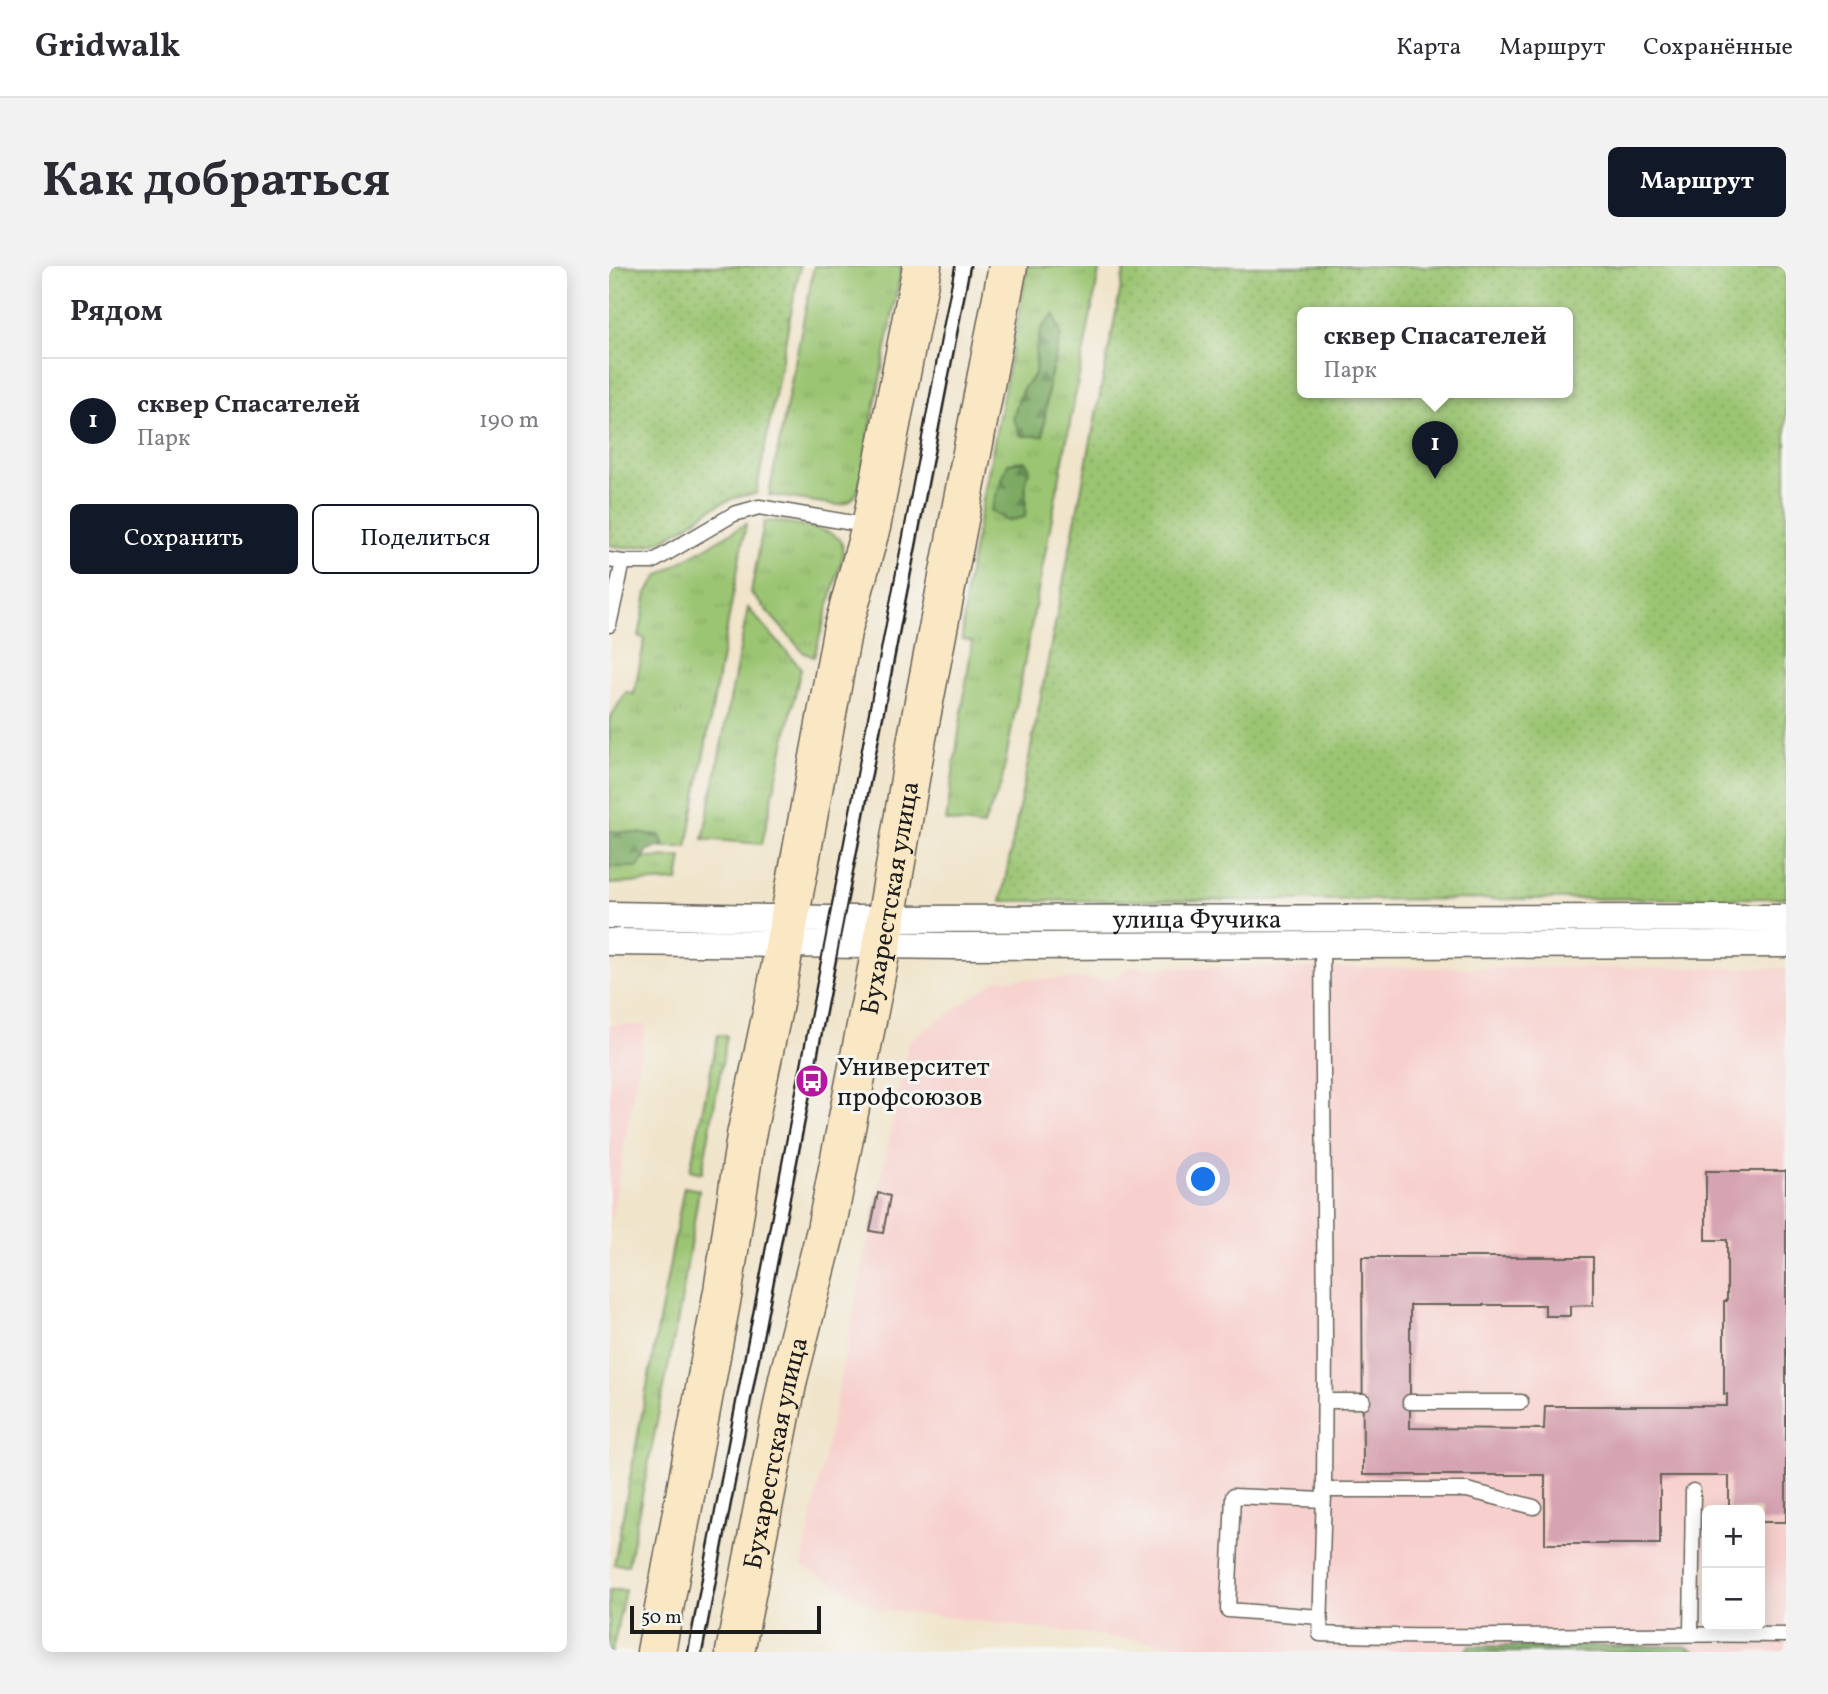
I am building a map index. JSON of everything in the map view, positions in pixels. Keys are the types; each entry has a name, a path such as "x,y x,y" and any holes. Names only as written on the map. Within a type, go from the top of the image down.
{"main road":[{"path":"656,1652 723,1291 746,1136 842,632 871,527 922,266"},
{"name":"Бухарестская улица","path":"735,1652 789,1379 826,1230 1008,266"}],"street":[{"name":"улица Фучика","path":"609,915 786,932"},
{"name":"улица Фучика","path":"609,942 786,932 1322,918 1786,918"},
{"name":"улица Фучика","path":"884,931 1322,944 1786,944"}],"lane":[{"path":"695,1652 963,266"},
{"path":"609,625 616,561 652,562 734,514 759,507 871,527"},
{"path":"1322,918 1325,1401 1320,1634 1406,1637 1691,1633 1786,1635"},
{"path":"1325,1401 1363,1401"},
{"path":"1410,1402 1521,1402"},
{"path":"1320,1617 1228,1610 1233,1496 1467,1490 1534,1507"},
{"path":"1691,1633 1693,1491"}],"shaded area":[{"path":"1130,967 1786,968 1786,1652 1233,1652 879,1609 802,1566 909,1041 998,979 1112,979"},
{"path":"609,1025 646,1025 609,1230"}],"green space":[{"path":"609,266 800,266 756,494 736,497 719,505 670,536 652,544 632,547 609,545"},
{"path":"814,266 902,266 859,488 851,500 837,505 769,495"},
{"path":"1028,266 1100,266 1001,785 983,826 946,821 972,642 962,639 966,588"},
{"path":"1125,266 1786,266 1786,898 1001,901"},
{"path":"1054,314 1061,334 1049,382 1043,436 1021,436 1013,417 1022,390 1035,374 1041,329"},
{"path":"1025,461 1030,468 1026,485 1025,517 1006,521 991,510 1008,463"},
{"path":"776,521 822,530 842,543 843,555 814,657 804,653 751,593 764,522"},
{"path":"746,524 687,847 609,847 609,720 626,692 634,694 645,638 639,637 647,593 659,575"},
{"path":"748,608 801,668 762,844 703,839"},
{"path":"609,831 659,835 664,845 648,850 638,867 609,867"},
{"path":"682,857 678,881 609,884 609,859"},
{"path":"718,1035 727,1036 702,1173 690,1170"},
{"path":"684,1187 699,1190 681,1303 628,1565 614,1564"},
{"path":"609,1590 625,1590 612,1652 609,1652"},
{"path":"1469,1646 1685,1646 1697,1652 1464,1652"}],"building":[{"path":"1706,1171 1786,1171 1786,1522 1765,1522 1765,1505 1729,1505 1729,1476 1660,1476 1660,1544 1545,1544 1545,1475 1363,1475 1362,1257 1593,1257 1593,1305 1570,1306 1570,1316 1545,1316 1545,1305 1410,1305 1410,1428 1544,1429 1545,1406 1727,1406 1727,1394 1724,1394 1724,1301 1727,1301 1727,1240 1706,1240"},
{"path":"878,1193 890,1196 883,1233 870,1231"}],"tram line":[{"path":"688,1652 955,266"},
{"path":"702,1652 970,266"}],"place":[{"name":"cквер Спасателей","path":"1435,479"},
{"name":"Университет профсоюзов","path":"812,1081"}]}
